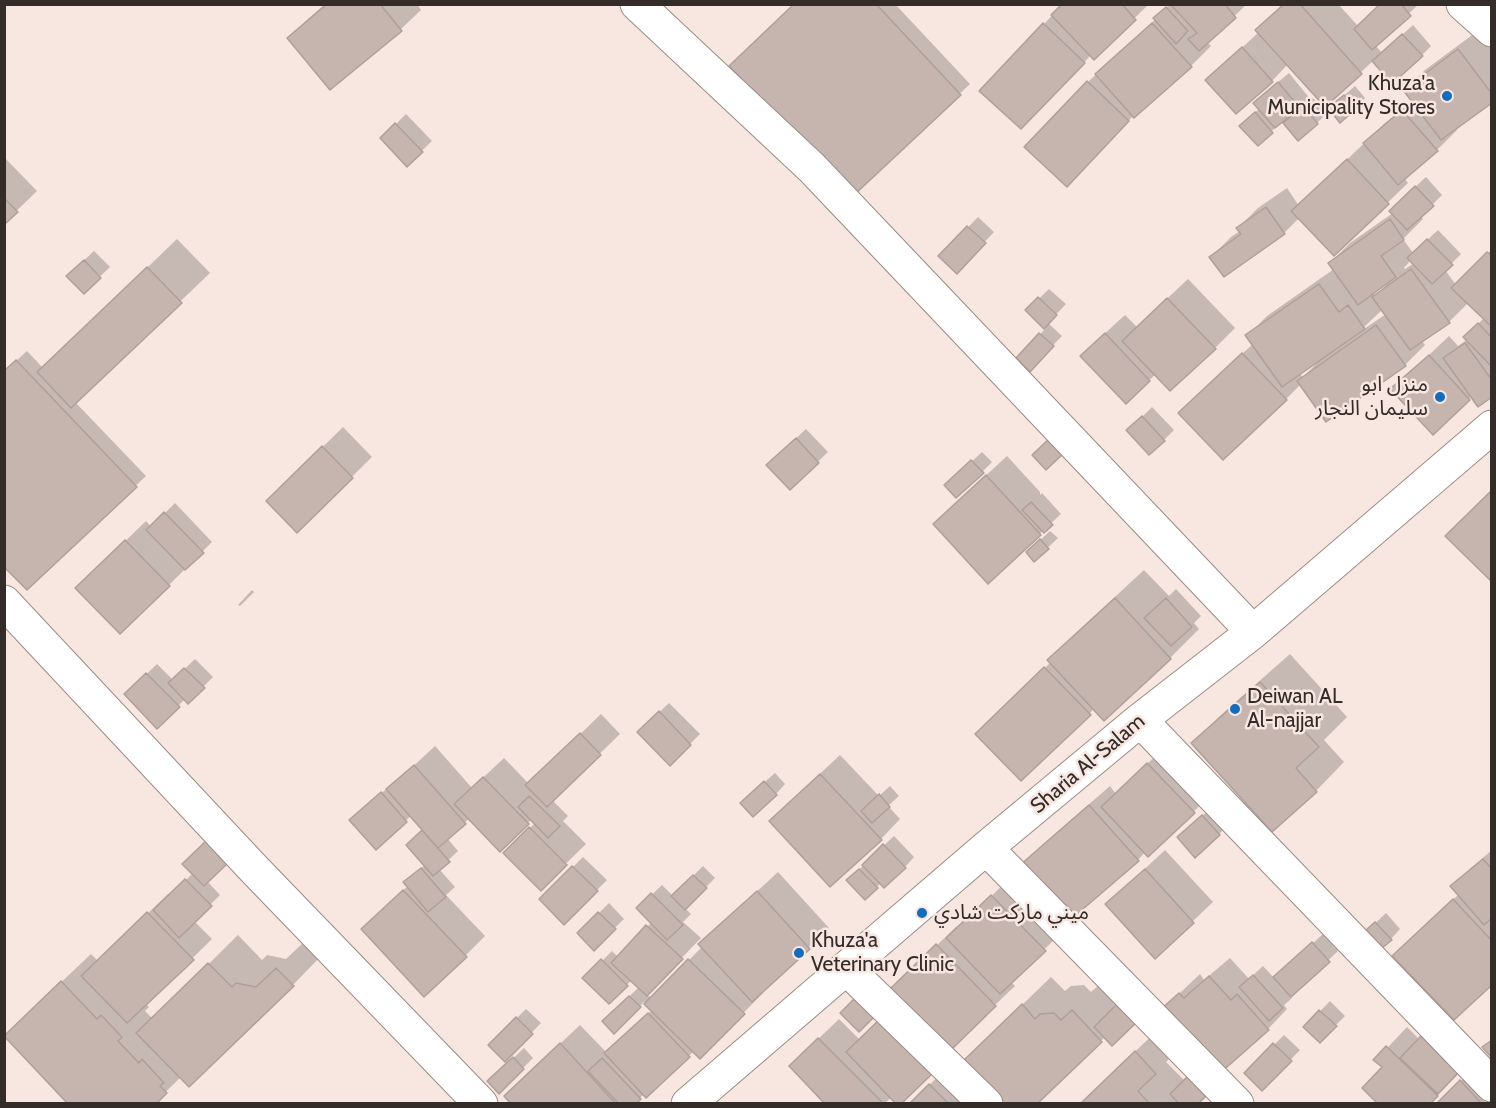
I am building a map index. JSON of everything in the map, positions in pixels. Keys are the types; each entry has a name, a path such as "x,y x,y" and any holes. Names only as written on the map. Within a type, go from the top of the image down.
{"street":[{"path":"637,4 812,168 1253,632"},
{"path":"1463,4 1491,30"},
{"name":"Sharia Al-Salam","path":"688,1104 986,848 1140,720 1253,632 1491,427"},
{"path":"4,602 254,869 481,1104"},
{"path":"1140,720 1491,1085"},
{"path":"986,848 1237,1104"},
{"path":"846,968 986,1104"}],"building":[{"path":"327,4 380,4 402,31 330,90 287,38"},
{"path":"794,4 876,4 961,95 853,196 729,66"},
{"path":"1062,4 1122,4 1136,20 1094,60 1051,15"},
{"path":"1225,4 1236,18 1199,51 1188,39 1197,33 1171,5"},
{"path":"1284,4 1300,4 1362,74 1325,107 1255,30"},
{"path":"1380,4 1401,4 1411,16 1372,50 1354,29"},
{"path":"1166,7 1188,31 1176,44 1153,18"},
{"path":"1043,23 1085,63 1021,129 979,91"},
{"path":"1152,23 1192,67 1134,118 1095,74"},
{"path":"1402,34 1423,56 1392,84 1372,61"},
{"path":"1242,47 1273,82 1236,114 1205,80"},
{"path":"1458,49 1492,94 1492,103 1441,140 1403,90"},
{"path":"1087,81 1129,121 1067,187 1024,147"},
{"path":"1278,82 1300,108 1275,128 1253,103"},
{"path":"1344,95 1356,109 1340,123 1328,108"},
{"path":"1303,106 1318,124 1298,141 1283,123"},
{"path":"1402,110 1438,151 1398,185 1363,143"},
{"path":"1255,112 1273,133 1258,146 1239,126"},
{"path":"395,123 423,152 407,167 380,138"},
{"path":"1347,159 1389,204 1334,256 1291,211"},
{"path":"1415,186 1434,206 1407,230 1389,211"},
{"path":"4,198 18,212 4,225"},
{"path":"1266,207 1285,234 1224,277 1209,257 1241,234 1236,228"},
{"path":"1390,219 1404,240 1381,256 1396,277 1358,305 1328,263"},
{"path":"967,226 986,243 957,274 938,256"},
{"path":"1427,239 1453,265 1432,284 1407,258"},
{"path":"1487,252 1492,256 1492,327 1451,288"},
{"path":"84,260 101,278 84,294 66,276"},
{"path":"147,267 182,303 71,408 37,372"},
{"path":"1411,269 1450,323 1410,350 1372,297"},
{"path":"1319,284 1339,312 1348,305 1365,329 1282,387 1245,335"},
{"path":"1038,297 1057,315 1044,329 1025,310"},
{"path":"1167,298 1216,349 1170,391 1122,341"},
{"path":"1478,323 1492,338 1492,367 1463,337"},
{"path":"1376,325 1406,366 1326,422 1297,381"},
{"path":"1039,333 1054,346 1030,372 1016,358"},
{"path":"1105,333 1150,381 1126,404 1080,356"},
{"path":"1465,343 1492,380 1492,397 1478,407 1443,358"},
{"path":"1242,353 1287,400 1223,460 1178,413"},
{"path":"1429,355 1470,400 1433,435 1390,389"},
{"path":"16,360 137,487 27,590 4,567 4,371"},
{"path":"1142,416 1165,441 1149,455 1126,430"},
{"path":"1051,437 1065,452 1046,470 1032,455"},
{"path":"796,438 819,463 790,490 766,465"},
{"path":"322,446 353,478 297,533 266,501"},
{"path":"971,460 984,473 956,498 944,485"},
{"path":"986,475 1041,535 988,584 933,524"},
{"path":"1492,492 1492,582 1445,536"},
{"path":"1031,502 1053,525 1044,533 1022,510"},
{"path":"164,512 204,553 185,570 146,530"},
{"path":"1040,539 1049,549 1034,562 1026,552"},
{"path":"125,540 170,586 120,634 75,588"},
{"path":"1115,598 1171,659 1104,721 1047,660"},
{"path":"1166,598 1192,627 1171,646 1144,618"},
{"path":"1044,667 1091,715 1021,781 975,734"},
{"path":"184,668 205,688 188,704 168,683"},
{"path":"146,673 180,707 157,729 124,694"},
{"path":"1260,682 1319,747 1296,768 1317,792 1272,832 1191,743"},
{"path":"659,711 691,745 670,766 637,732"},
{"path":"580,733 601,755 547,807 525,785"},
{"path":"1147,763 1195,813 1148,857 1101,807"},
{"path":"414,765 466,824 438,848 386,789"},
{"path":"820,774 882,840 830,887 769,821"},
{"path":"483,777 529,824 500,852 454,804"},
{"path":"764,781 777,795 753,817 740,803"},
{"path":"381,792 407,822 376,850 349,820"},
{"path":"879,794 890,807 872,823 861,811"},
{"path":"529,796 560,826 548,838 518,807"},
{"path":"1089,805 1139,861 1069,921 1020,865"},
{"path":"1202,815 1220,835 1195,858 1177,837"},
{"path":"529,827 567,865 541,891 503,853"},
{"path":"422,830 450,862 433,876 406,845"},
{"path":"206,841 228,863 204,886 182,864"},
{"path":"883,844 906,868 884,888 862,865"},
{"path":"1483,859 1492,869 1492,918 1484,925 1450,886"},
{"path":"572,866 598,891 564,925 539,899"},
{"path":"421,868 446,897 428,912 403,882"},
{"path":"859,869 878,888 865,900 846,880"},
{"path":"1145,869 1194,923 1155,959 1105,904"},
{"path":"693,875 707,888 685,910 671,896"},
{"path":"185,879 212,906 179,938 153,910"},
{"path":"403,890 467,957 424,997 361,929"},
{"path":"757,891 810,949 752,1002 698,944"},
{"path":"651,893 683,925 667,940 636,908"},
{"path":"991,895 1046,951 1000,994 946,938"},
{"path":"1453,899 1492,941 1492,985 1454,1020 1392,956"},
{"path":"147,912 194,960 127,1023 81,976"},
{"path":"598,912 616,929 594,951 577,933"},
{"path":"1375,922 1392,940 1382,948 1366,930"},
{"path":"646,925 683,959 647,996 611,963"},
{"path":"1312,942 1330,962 1291,997 1273,977"},
{"path":"936,944 996,1006 950,1051 890,989"},
{"path":"601,959 628,986 609,1004 582,978"},
{"path":"688,959 745,1014 700,1059 644,1004"},
{"path":"208,963 232,987 236,983 256,987 276,968 294,986 189,1087 136,1033"},
{"path":"1253,975 1283,1008 1269,1021 1239,987"},
{"path":"1209,976 1231,1000 1237,994 1269,1030 1219,1074 1161,1009 1179,993 1184,998"},
{"path":"61,981 97,1019 101,1015 122,1037 118,1041 139,1063 142,1059 164,1083 160,1086 167,1093 156,1104 68,1104 4,1036"},
{"path":"629,996 641,1007 614,1034 602,1021"},
{"path":"856,997 875,1016 859,1032 840,1013"},
{"path":"1119,1002 1138,1021 1112,1046 1094,1027"},
{"path":"1022,1004 1035,1019 1040,1014 1054,1013 1061,1020 1072,1010 1102,1042 1037,1104 1002,1104 962,1062"},
{"path":"1319,1010 1337,1026 1320,1043 1303,1027"},
{"path":"648,1013 690,1057 646,1098 604,1053"},
{"path":"516,1017 533,1034 505,1062 488,1045"},
{"path":"882,1017 935,1071 901,1104 896,1104 846,1052"},
{"path":"1421,1036 1459,1072 1438,1094 1400,1058"},
{"path":"818,1038 884,1104 825,1104 789,1066"},
{"path":"1492,1040 1492,1058 1482,1047"},
{"path":"560,1043 616,1104 511,1104 504,1096"},
{"path":"1273,1043 1292,1061 1262,1091 1244,1073"},
{"path":"1386,1046 1438,1096 1430,1104 1378,1104 1362,1088 1382,1067 1373,1060"},
{"path":"1135,1051 1156,1074 1138,1091 1150,1104 1080,1104"},
{"path":"513,1057 524,1069 499,1094 487,1081"},
{"path":"602,1058 641,1099 636,1104 619,1104 588,1071"},
{"path":"1191,1073 1210,1092 1198,1104 1179,1104 1170,1094"},
{"path":"1460,1080 1482,1104 1436,1104"},
{"path":"929,1084 949,1104 909,1104"}],"place":[{"name":"Khuza'a Municipality Stores","path":"1447,96"},
{"name":"منزل ابو سليمان النجار","path":"1440,397"},
{"name":"Deiwan AL Al-najjar","path":"1235,709"},
{"name":"ميني ماركت شادي","path":"922,913"},
{"name":"Khuza'a Veterinary Clinic","path":"799,953"}]}
